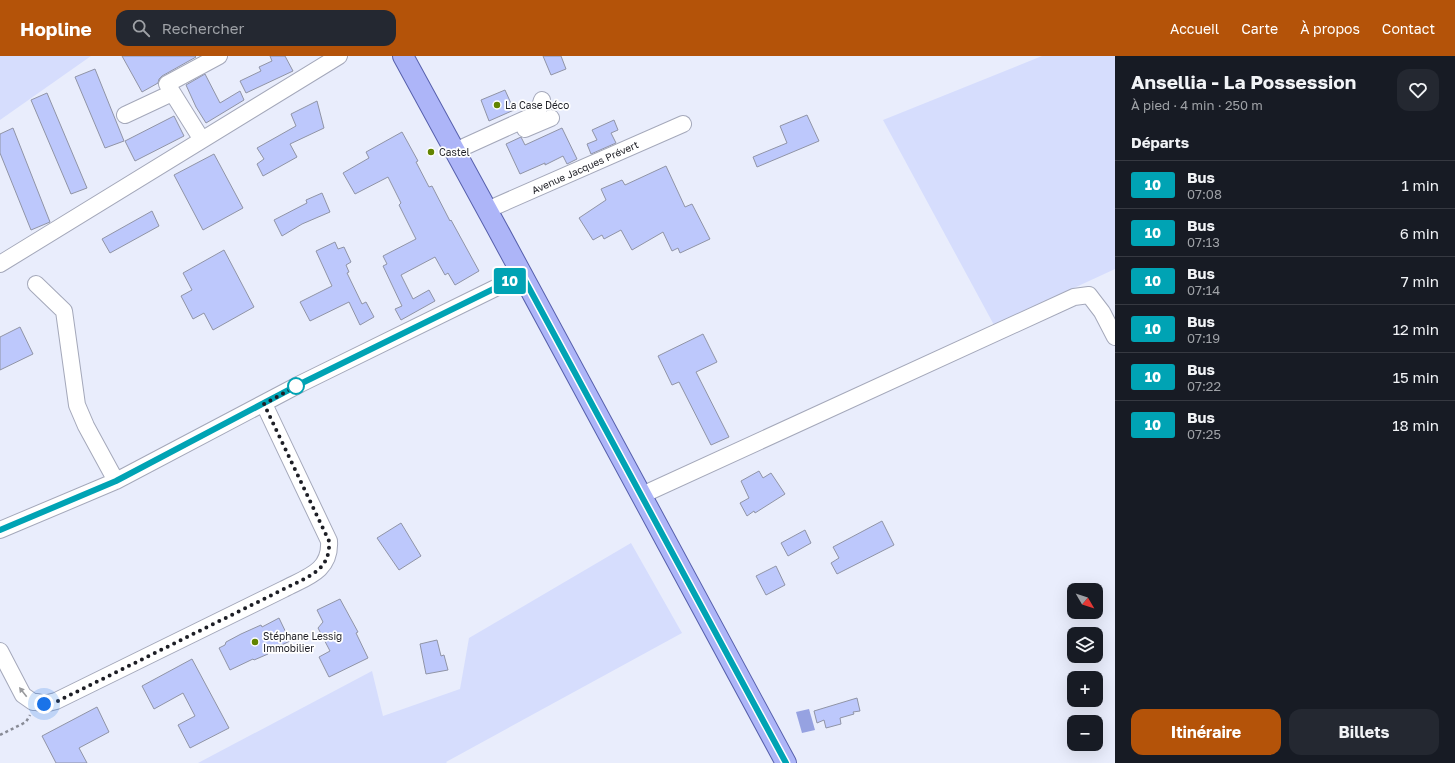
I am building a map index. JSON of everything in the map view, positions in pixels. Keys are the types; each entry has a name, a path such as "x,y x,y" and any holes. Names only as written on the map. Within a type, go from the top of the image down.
{"main road":[{"path":"402,56 642,495 786,763"}],"street":[{"path":"202,140 167,84 219,56"},
{"path":"0,264 340,56"},
{"path":"124,115 172,93"},
{"path":"457,156 532,116 540,106 542,100"},
{"path":"457,156 487,146 551,118"},
{"name":"Avenue Jacques Prévert","path":"487,210 683,124"},
{"path":"0,530 116,481 300,384 522,275"},
{"path":"36,284 64,311 77,406 86,426 116,481"},
{"path":"642,495 1074,297 1089,295 1102,312 1115,337"},
{"path":"0,651 23,695 33,702 44,704 56,702 311,575 320,568 327,560 330,551 329,541 264,404"}],"path":[{"path":"0,735 26,722 37,702"}],"shaded area":[{"path":"0,56 91,56 0,120"},
{"path":"1042,56 1115,56 1115,269 994,325 883,120"},
{"path":"631,543 682,633 446,762 447,763 198,763 372,671 383,716 460,689 469,638"}],"water":[{"path":"809,709 815,730 802,733 796,712"}],"building":[{"path":"122,56 196,57 162,76 158,83 142,92"},
{"path":"270,56 285,56 293,71 246,93 240,81 261,71 259,67 272,61"},
{"path":"543,56 561,56 566,69 551,75"},
{"path":"95,69 124,141 105,148 75,77"},
{"path":"205,74 220,103 240,91 244,100 206,123 196,107 186,85"},
{"name":"La Case Déco","path":"505,90 514,110 489,121 481,100"},
{"path":"47,93 87,188 71,194 31,100"},
{"path":"317,101 324,128 290,144 297,157 263,176 257,164 264,159 257,148 296,126 291,114"},
{"path":"807,115 819,141 757,167 753,157 787,143 780,126"},
{"path":"174,116 184,136 135,161 125,141"},
{"path":"614,120 618,130 611,133 616,143 591,154 587,144 597,140 592,130"},
{"path":"13,128 50,222 31,230 0,153 0,134"},
{"path":"562,128 577,159 567,164 563,156 545,165 545,163 520,174 506,144 521,137 525,145"},
{"path":"402,132 418,161 416,162 429,187 432,186 479,271 455,285 448,273 445,275 435,257 401,275 413,299 429,290 435,301 401,320 395,309 402,306 383,266 387,264 383,256 416,239 399,205 401,203 388,177 355,194 343,173 369,158 366,152"},
{"path":"214,154 243,208 203,230 174,175"},
{"path":"666,166 685,207 692,204 710,239 680,253 678,248 672,251 663,232 632,250 621,230 604,239 602,235 593,240 579,218 606,200 601,189 622,180 625,185"},
{"path":"322,193 330,212 302,224 282,236 274,220 307,203 306,200"},
{"path":"152,211 159,226 110,253 102,239"},
{"path":"335,242 338,249 344,247 351,262 346,265 349,272 347,273 362,304 366,302 374,317 360,325 349,302 310,321 300,302 332,286 316,251"},
{"path":"224,250 254,307 213,330 204,313 193,319 181,296 192,290 183,273"},
{"path":"20,327 33,354 0,370 0,337"},
{"path":"703,334 717,362 696,372 729,437 711,445 679,382 672,385 658,356"},
{"path":"759,471 763,478 771,473 785,494 755,513 754,511 747,516 740,503 749,498 741,481"},
{"path":"882,521 894,545 837,574 831,563 839,558 833,547"},
{"path":"401,523 421,556 399,570 377,538"},
{"path":"805,530 811,543 788,556 781,543"},
{"path":"776,566 785,585 766,595 756,576"},
{"path":"340,599 358,632 356,633 368,658 329,677 319,657 330,651 318,628 323,622 317,610"},
{"path":"279,618 290,641 267,652 268,654 254,660 253,659 230,670 219,648 225,645 226,642 241,634 261,625 262,627"},
{"path":"437,640 441,656 444,655 448,670 426,674 420,644"},
{"path":"192,659 229,728 190,748 178,725 195,716 183,693 154,709 142,686"},
{"path":"857,698 860,711 853,712 854,714 840,718 841,724 826,728 824,720 817,723 814,711"},
{"path":"97,707 109,732 79,748 87,763 56,763 42,736"}],"bus line":[{"name":"10","path":"0,530 116,481 300,384 522,275 786,763"}],"place":[{"name":"La Case Déco","path":"497,105"},
{"name":"Castel","path":"431,152"},
{"name":"Stéphane Lessig Immobilier","path":"255,642"}],"route":[{"path":"44,704 56,702 284,589 311,575 327,560 330,551 329,541 264,404 300,384 296,386"}]}
